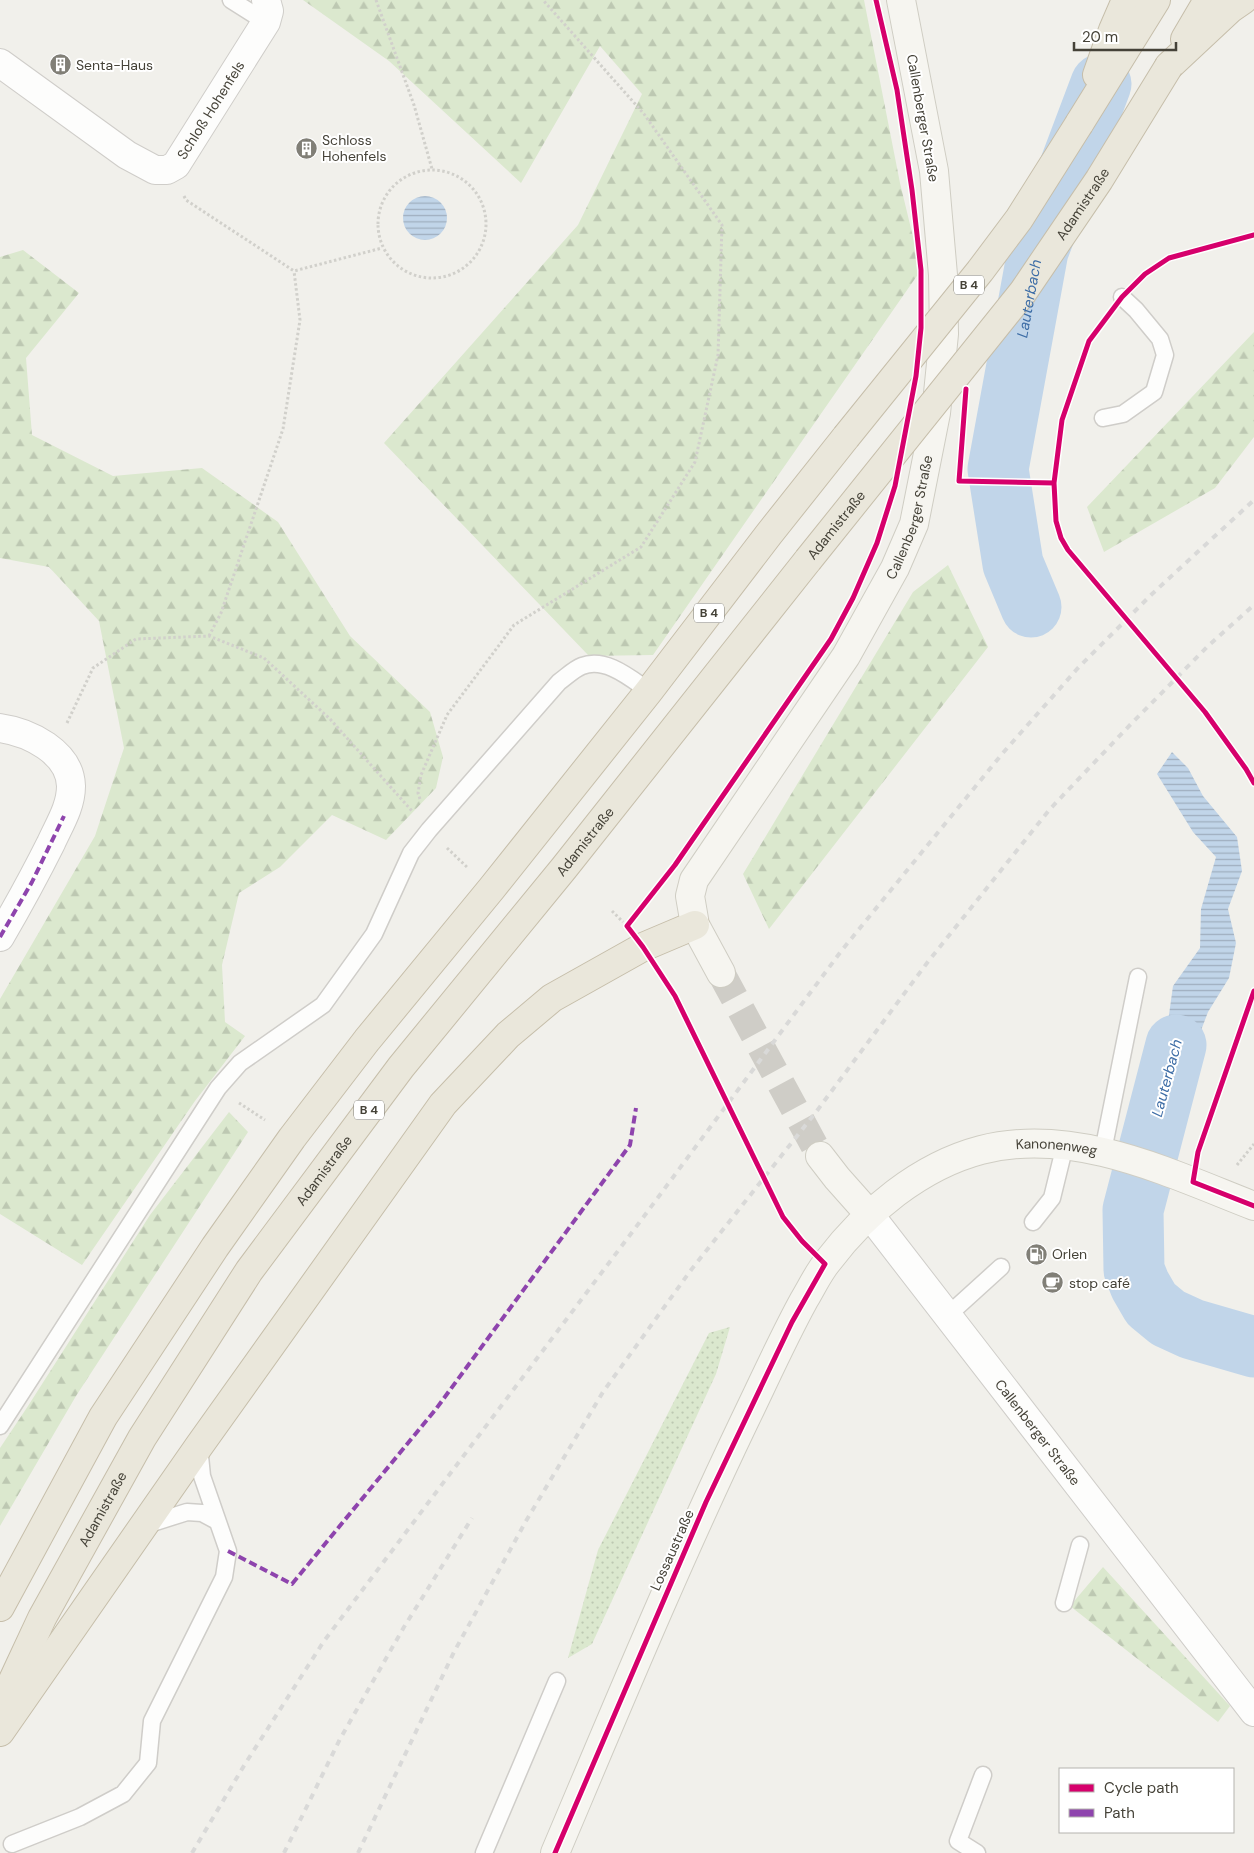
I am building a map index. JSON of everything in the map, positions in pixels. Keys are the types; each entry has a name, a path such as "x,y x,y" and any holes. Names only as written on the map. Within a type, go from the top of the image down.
{"highway":[{"path":"1079,124 1113,30 1126,0"},
{"name":"B 4","path":"0,1607 103,1417 215,1247 292,1138 367,1040 492,888 649,691 769,534 980,271 1018,219 1156,0"},
{"name":"Adamistraße","path":"0,1708 42,1618 142,1438 249,1271 401,1067 564,868 1023,292 1099,180 1208,0"},
{"path":"1169,66 1230,9 1243,0"},
{"path":"0,1732 199,1446 443,1104 508,1035 552,998 643,946 695,925"}],"street":[{"name":"Callenberger Straße","path":"721,973 695,925 690,896 694,880 846,656 895,568 914,524 936,413 944,334 943,275 934,171 901,0"},
{"name":"Schloß Hohenfels","path":"0,63 127,155 155,170 167,170 176,166 266,11"},
{"path":"0,728 10,729 25,735 54,751 65,765 70,776 70,800 64,816 32,882 0,938"},
{"name":"Kanonenweg","path":"869,1214 931,1171 959,1157 983,1149 1031,1143 1065,1145 1116,1155 1254,1206"},
{"name":"Callenberger Straße","path":"820,1156 836,1178 869,1214 1254,1712"},
{"name":"Lossaustraße","path":"555,1853 682,1554 792,1322 825,1264 869,1214"}],"lane":[{"path":"231,0 266,11"},
{"path":"1103,418 1123,414 1154,392 1165,355 1160,339 1136,310 1122,297"},
{"path":"0,1426 218,1088 240,1063 323,1005 374,934 411,854 429,830 559,682 581,666 596,664 617,669 649,691"},
{"path":"1116,1155 1138,977"},
{"path":"1033,1222 1052,1198 1065,1145"},
{"path":"947,1316 1001,1267"},
{"path":"12,1844 80,1817 123,1794 148,1762 152,1722 224,1577 228,1551 202,1476 199,1446"},
{"path":"142,1527 187,1512 202,1513 217,1521"},
{"path":"1064,1603 1080,1545"},
{"path":"484,1853 557,1681"},
{"path":"977,1853 958,1841 983,1775"}],"path":[{"path":"376,0 414,105 432,169"},
{"path":"429,830 418,793 421,775 448,715 514,625 640,547 695,462 718,355 722,225 644,114 543,0"},
{"path":"432,169 450,172 465,180 478,194 485,210 487,228 483,245 473,260 459,272 443,278 425,278 408,273 393,262 382,248 377,230 378,212 385,194 398,181 414,172 432,169"},
{"path":"167,170 186,200 294,271 382,248"},
{"path":"209,636 221,613 283,429 300,320 294,271"},
{"path":"54,751 93,668 136,638 209,636 264,658 330,719 408,807"},
{"path":"612,910 627,926"},
{"path":"218,1088 292,1138"},
{"path":"1235,1168 1254,1144"}],"green space":[{"path":"303,0 864,0 900,183 921,270 653,655 589,656 384,443 578,225 642,94 600,46 521,183 389,61"},
{"path":"23,250 79,293 26,358 32,435 113,476 202,468 278,522 350,636 430,712 443,757 436,788 386,840 332,815 280,867 239,893 222,965 225,1022 245,1036 195,1101 82,1265 0,1214 0,999 95,836 124,748 99,621 49,567 0,558 0,257"},
{"path":"1254,332 1254,437 1215,488 1104,552 1087,507"},
{"path":"948,565 988,647 769,929 743,874 913,592"},
{"path":"229,1112 248,1132 76,1396 0,1526 0,1448 150,1215"},
{"path":"730,1327 716,1374 592,1644 568,1658 598,1550 709,1333"},
{"path":"1103,1567 1230,1706 1218,1722 1070,1606"}],"water":[{"path":"421,196 429,196 441,202 447,218 441,234 429,240 421,240 409,234 403,222 403,214 409,202"},
{"path":"1034,337 1023,421 1017,438 1019,468 1014,468 1012,491 1024,512 1025,544 999,544 991,468 984,467 989,399"},
{"path":"1172,752 1188,768 1203,796 1237,837 1242,871 1228,909 1236,943 1229,978 1208,1012 1197,1041 1173,1134 1140,1121 1162,1065 1173,986 1200,948 1201,909 1216,857 1193,832 1157,774"},
{"path":"1131,1201 1161,1210 1154,1261 1165,1285 1205,1328 1226,1330 1254,1338 1254,1367 1237,1360 1210,1356 1189,1348 1133,1301 1121,1266"}],"waterway":[{"name":"Lauterbach","path":"1031,607 1013,564 998,469 1038,251 1101,84"},
{"name":"Lauterbach","path":"1176,1045 1133,1210 1134,1270 1151,1304 1168,1318 1192,1329 1254,1347"}],"tunnel":[{"path":"721,973 820,1156"}],"railway":[{"path":"192,1853 245,1764 324,1641 842,950 1002,754 1077,669 1152,594 1254,500"},
{"path":"358,1853 454,1652 526,1521 603,1392 691,1270 816,1112 927,963 1050,809 1208,646 1254,605"},
{"path":"284,1853 340,1739 404,1627 472,1518"}],"marked path":[{"path":"0,937 32,882 64,816"},
{"path":"228,1551 292,1584 436,1409 630,1145 636,1108"}],"cycle path":[{"path":"555,1853 706,1502 792,1322 825,1264 802,1241 783,1217 675,996 627,926 675,865 831,639 853,598 877,543 895,486 916,376 921,328 921,270 912,190 897,90 876,0"},
{"path":"1254,235 1169,258 1145,274 1122,297 1089,341 1062,420 1054,483 1056,521 1061,538 1068,550 1205,712 1254,783"},
{"path":"966,389 959,481 1054,483"},
{"path":"1254,991 1198,1152 1193,1182 1254,1206"}],"place":[{"name":"Senta-Haus","path":"60,65"},
{"name":"Schloss Hohenfels","path":"306,148"},
{"name":"Orlen","path":"1036,1254"},
{"name":"stop café","path":"1053,1283"}]}
